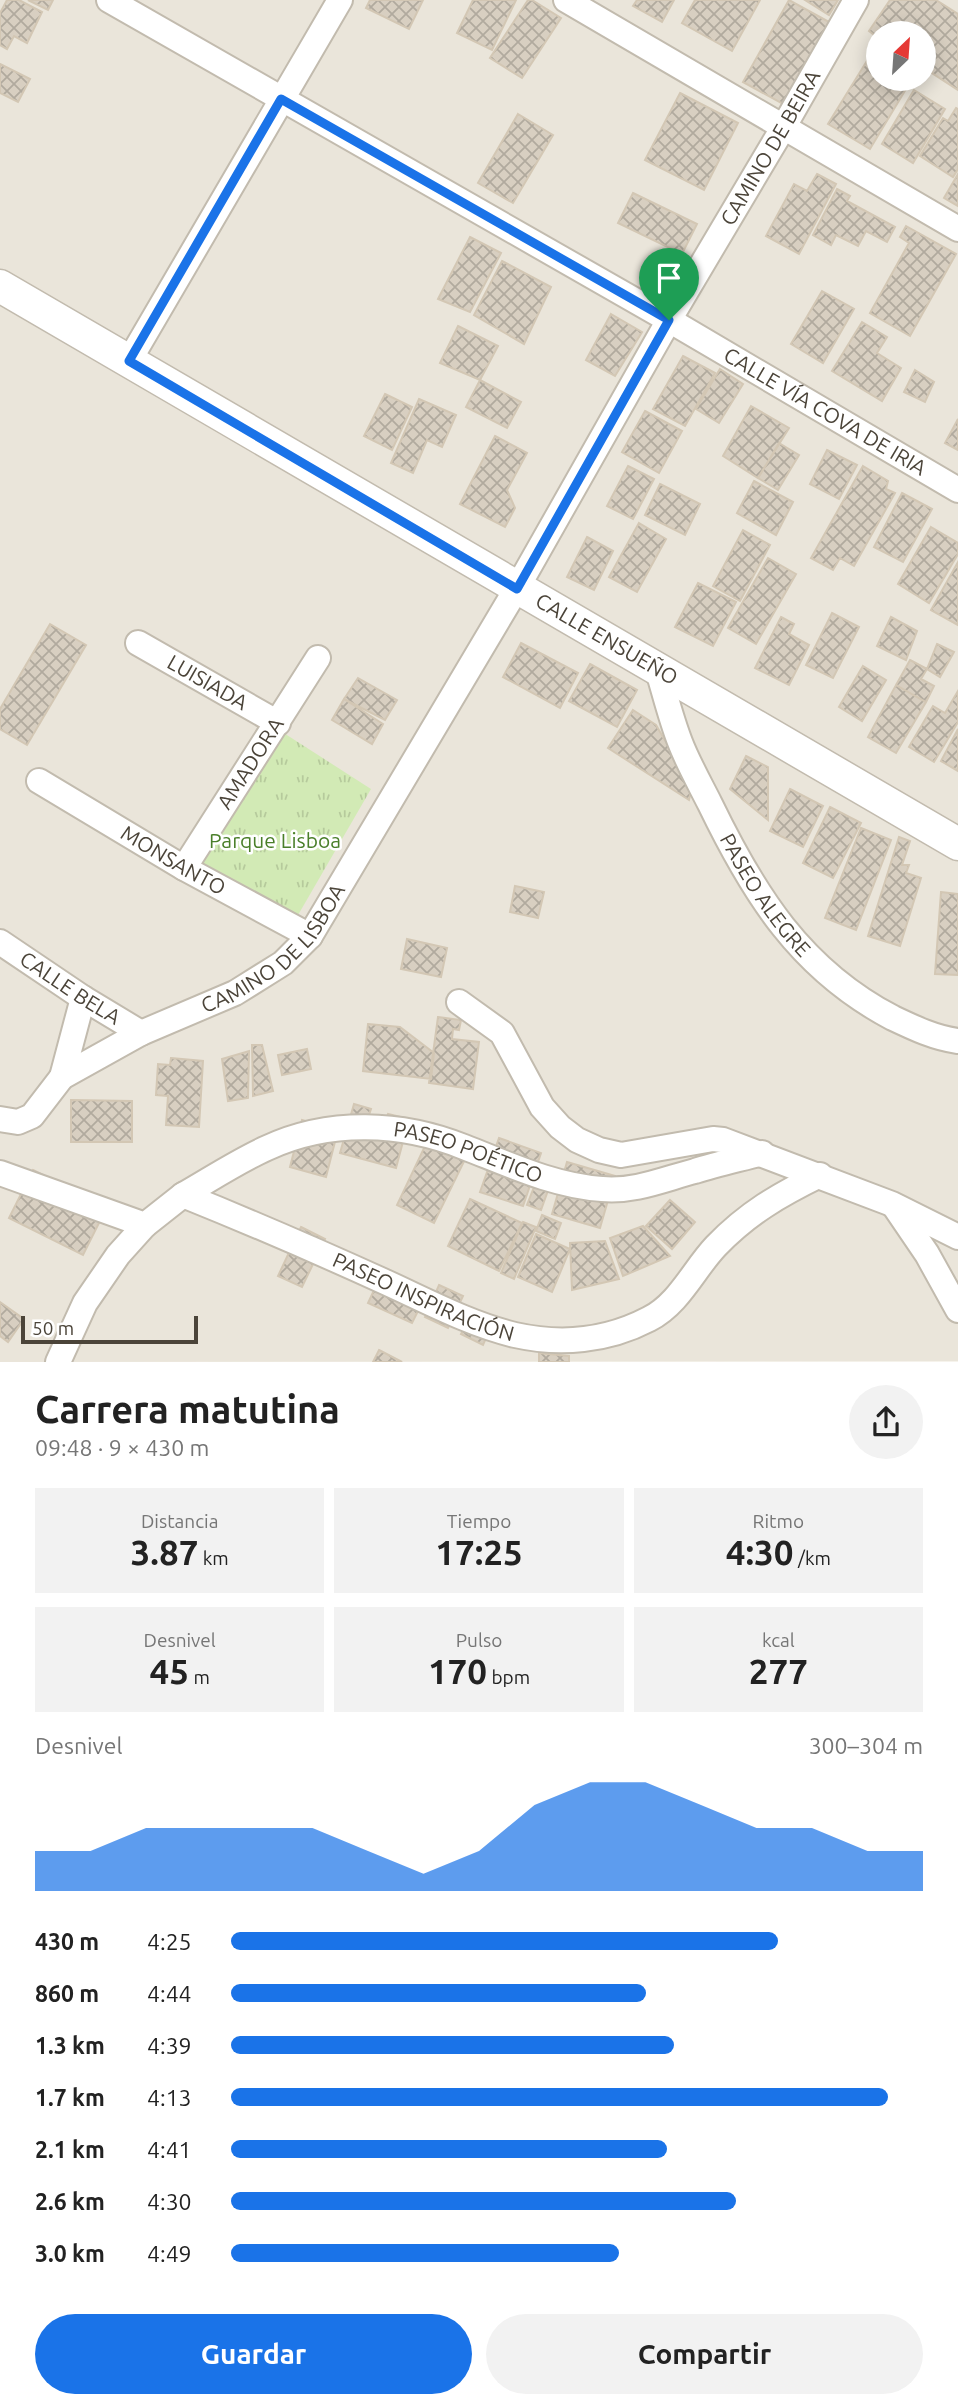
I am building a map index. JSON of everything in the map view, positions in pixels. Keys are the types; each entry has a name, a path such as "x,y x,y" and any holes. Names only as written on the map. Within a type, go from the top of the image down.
{"street":[{"name":"CALLE VÍA COVA DE IRIA","path":"109,0 669,320 958,490"},
{"path":"129,361 340,0"},
{"path":"566,0 958,229"},
{"name":"CAMINO DE BEIRA","path":"517,589 669,320 856,0"},
{"name":"CALLE ENSUEÑO","path":"0,286 958,844"},
{"name":"CAMINO DE LISBOA","path":"9,1120 32,1116 62,1077 141,1033 235,993 283,963 310,936 517,589"},
{"name":"LUISIADA","path":"138,643 278,723"},
{"name":"AMADORA","path":"184,868 318,659"},
{"name":"PASEO ALEGRE","path":"658,671 686,754 731,848 783,929 838,984 869,1005 911,1027 958,1041"},
{"name":"MONSANTO","path":"39,780 184,868 310,936"},
{"name":"CALLE BELA","path":"0,942 141,1033"},
{"path":"62,1077 83,998"},
{"path":"459,1002 502,1033 542,1107 560,1127 577,1140 599,1150 621,1155 713,1139 733,1142 892,1204 958,1237"},
{"name":"PASEO POÉTICO","path":"183,1195 268,1147 314,1131 358,1127 400,1129 444,1139 528,1172 568,1184 601,1189 627,1189 654,1184 762,1153"},
{"path":"0,1173 145,1225"},
{"name":"PASEO INSPIRACIÓN","path":"183,1195 279,1234 469,1319 514,1335 553,1340 584,1340 617,1334 651,1318 678,1295 714,1248 745,1217 776,1197 820,1175"},
{"path":"58,1362 85,1303 118,1255 145,1225 183,1195"},
{"path":"892,1204 927,1255 958,1310"}],"shaded area":[{"path":"0,0 958,0 958,1361 0,1362"}],"green space":[{"name":"Parque Lisboa","path":"276,728 371,789 294,922 192,865"}],"building":[{"path":"7,0 19,0 42,12 27,43 14,36 7,49 0,45 0,13"},
{"path":"28,0 53,0 48,10"},
{"path":"370,0 423,0 409,29 366,8"},
{"path":"473,0 516,0 492,50 457,33"},
{"path":"528,0 561,18 522,78 490,58"},
{"path":"637,0 674,0 662,22 633,6"},
{"path":"695,0 760,0 732,51 682,23"},
{"path":"789,0 829,22 783,104 743,82"},
{"path":"805,0 838,0 829,15"},
{"path":"890,0 936,0 958,14 958,90 936,76 936,21 876,21"},
{"path":"866,62 866,91 905,91 870,149 828,124"},
{"path":"0,64 30,79 18,102 0,93"},
{"path":"913,91 945,109 913,163 882,144"},
{"path":"680,93 738,123 704,190 645,160"},
{"path":"956,108 958,169 953,177 920,156 943,118 948,121"},
{"path":"518,114 553,135 513,203 478,183"},
{"path":"817,174 836,184 799,254 766,236 794,184 807,191"},
{"path":"958,174 958,206 944,198"},
{"path":"837,189 850,196 847,201 895,227 887,242 866,231 858,246 836,235 831,245 813,235"},
{"path":"633,193 697,224 682,254 618,223"},
{"path":"906,226 956,254 910,336 870,313 909,243 900,237"},
{"path":"470,237 501,253 470,312 438,299"},
{"path":"502,261 551,287 524,344 474,315"},
{"path":"822,291 854,309 823,363 791,344"},
{"path":"611,314 642,332 615,376 586,360"},
{"path":"862,322 887,337 877,353 901,368 882,401 832,371"},
{"path":"458,326 498,346 480,380 440,363"},
{"path":"683,356 715,373 685,426 653,409"},
{"path":"720,369 743,384 719,423 696,409"},
{"path":"915,370 934,382 925,402 904,392"},
{"path":"480,380 521,402 507,428 466,407"},
{"path":"385,394 412,407 392,450 364,436"},
{"path":"419,399 456,415 442,447 427,440 413,473 391,463"},
{"path":"751,406 789,428 758,478 723,456"},
{"path":"645,411 682,431 659,473 622,452"},
{"path":"958,419 958,450 945,443"},
{"path":"495,436 527,453 507,490 515,508 505,527 460,504"},
{"path":"779,443 799,455 778,490 758,478"},
{"path":"827,450 857,465 839,499 810,484"},
{"path":"628,466 654,479 633,519 607,506"},
{"path":"863,466 888,481 886,489 895,493 854,566 840,558 833,570 811,558"},
{"path":"754,481 793,502 776,535 737,513"},
{"path":"660,484 700,504 685,535 645,515"},
{"path":"902,493 932,509 903,562 874,547"},
{"path":"639,523 666,539 637,592 609,577"},
{"path":"931,527 958,543 958,554 929,603 898,584"},
{"path":"743,530 770,545 740,601 713,586"},
{"path":"587,537 613,551 594,590 567,577"},
{"path":"768,558 796,574 756,644 728,628"},
{"path":"958,562 958,625 931,610"},
{"path":"698,583 736,602 713,646 675,627"},
{"path":"832,613 859,627 833,678 806,665"},
{"path":"781,617 794,624 789,634 809,645 789,685 755,668"},
{"path":"891,617 917,631 906,660 877,646"},
{"path":"50,624 86,645 27,745 0,729 0,709"},
{"path":"521,643 578,673 560,708 503,677"},
{"path":"937,644 954,652 940,677 927,669"},
{"path":"910,660 927,669 921,679 934,686 926,702 896,685"},
{"path":"590,664 637,690 617,727 569,701"},
{"path":"863,666 886,680 862,721 839,707"},
{"path":"358,678 397,700 385,720 344,699"},
{"path":"896,685 926,702 896,753 868,737"},
{"path":"958,691 958,722 934,762 909,747 933,706 945,713"},
{"path":"344,699 383,724 372,744 332,720"},
{"path":"633,710 656,725 692,787 689,800 608,748"},
{"path":"958,729 958,771 941,761"},
{"path":"746,756 768,767 768,820 730,789"},
{"path":"790,789 823,806 803,847 770,831"},
{"path":"830,807 861,823 833,878 803,863"},
{"path":"861,828 891,840 856,930 825,918"},
{"path":"899,837 910,841 902,865 909,865 906,873 921,878 900,946 868,936"},
{"path":"515,886 544,892 538,918 510,912"},
{"path":"941,892 958,894 958,975 935,974"},
{"path":"407,939 447,948 441,977 401,969"},
{"path":"438,1017 461,1020 459,1030 453,1029 452,1039 479,1042 473,1089 429,1083"},
{"path":"368,1024 400,1027 434,1053 431,1079 363,1071"},
{"path":"252,1045 262,1045 273,1091 253,1096"},
{"path":"307,1049 311,1069 282,1075 278,1055"},
{"path":"249,1051 248,1098 228,1101 222,1059"},
{"path":"171,1058 203,1061 199,1127 166,1125 168,1096 156,1095 158,1064 170,1065"},
{"path":"71,1100 132,1101 132,1142 71,1142"},
{"path":"354,1104 371,1109 367,1121 384,1126 388,1114 409,1119 396,1168 340,1153"},
{"path":"302,1120 338,1130 326,1177 290,1167"},
{"path":"434,1127 472,1145 434,1223 397,1205"},
{"path":"499,1138 541,1153 523,1206 480,1192"},
{"path":"567,1162 615,1176 600,1228 552,1214"},
{"path":"33,1170 107,1207 83,1255 9,1218"},
{"path":"538,1177 551,1182 541,1210 527,1205"},
{"path":"470,1199 522,1223 499,1271 448,1246"},
{"path":"670,1200 695,1222 672,1249 646,1226"},
{"path":"542,1215 561,1223 555,1239 536,1231"},
{"path":"523,1222 536,1227 514,1279 501,1273"},
{"path":"643,1226 670,1256 623,1276 610,1238"},
{"path":"301,1227 325,1239 302,1287 278,1276"},
{"path":"536,1234 570,1249 552,1292 518,1277"},
{"path":"605,1241 619,1279 572,1290 570,1243"},
{"path":"439,1285 463,1296 448,1328 425,1317"},
{"path":"375,1288 419,1309 412,1323 368,1303"},
{"path":"0,1302 24,1319 8,1342 0,1336"},
{"path":"469,1319 490,1329 483,1345 461,1334"},
{"path":"379,1350 402,1362 373,1362"},
{"path":"539,1353 569,1356 569,1362 539,1362"}],"route":[{"path":"281,99 669,320 517,589 129,361 281,99"}]}
